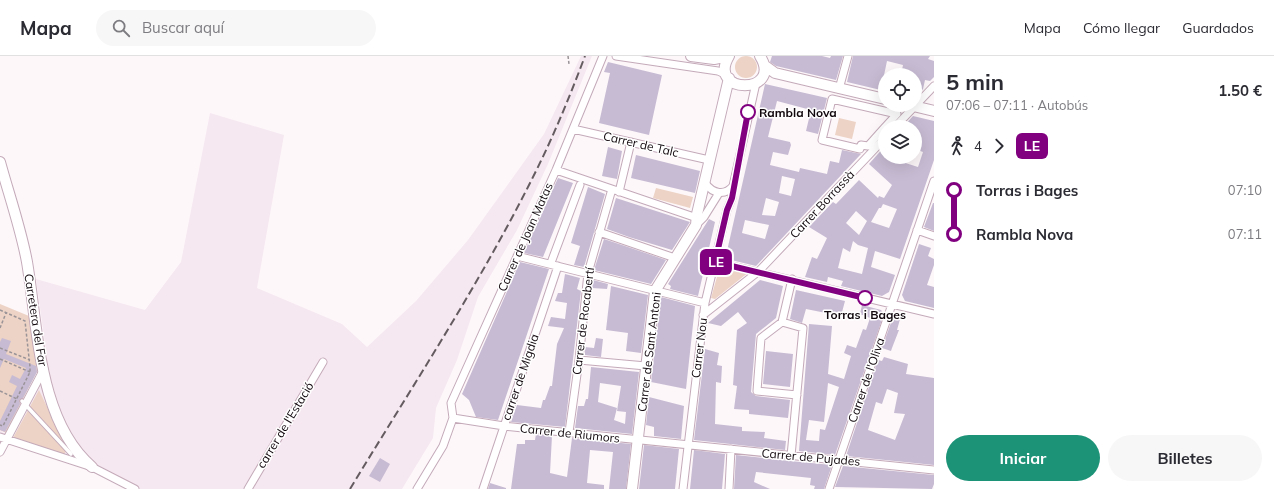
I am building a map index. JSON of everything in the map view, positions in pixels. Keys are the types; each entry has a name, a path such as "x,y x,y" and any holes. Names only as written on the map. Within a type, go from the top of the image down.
{"street":[{"name":"Carrer de Joan Matas","path":"416,489 443,446 453,418 452,403 556,170 603,56"},
{"path":"616,56 718,71 727,75"},
{"path":"691,56 714,60 729,56"},
{"path":"729,56 726,64 727,75 705,183 709,188 722,193 729,190 733,186 759,79 762,59"},
{"path":"839,89 848,56"},
{"path":"702,58 714,63 742,86 752,86 759,79 775,73"},
{"path":"762,59 775,73 878,97"},
{"path":"922,97 934,86"},
{"path":"832,99 897,114 885,127 868,146 861,145 860,149 822,140 832,99"},
{"path":"922,108 934,111"},
{"path":"901,120 907,112"},
{"name":"Carrer de Talc","path":"573,129 709,160"},
{"path":"619,192 631,142"},
{"name":"Carrer Borrassà","path":"703,315 759,271 878,145"},
{"name":"Carretera del Far","path":"0,162 26,260 44,369 52,404 72,450 92,467"},
{"path":"556,170 697,221"},
{"name":"Carrer de l'Oliva","path":"829,489 934,182"},
{"name":"Carrer de Sant Antoni","path":"632,489 655,291 697,221 705,183"},
{"path":"552,260 580,185"},
{"name":"Carrer Nou","path":"683,489 703,315 727,210 732,198 733,186"},
{"name":"Carrer de Rocabertí","path":"568,432 579,360 588,273 612,189"},
{"name":"Carrer Nou","path":"722,193 727,198 727,210"},
{"name":"Carrer de Sant Antoni","path":"697,221 704,217 722,193"},
{"path":"917,230 934,236"},
{"path":"599,232 675,258"},
{"path":"517,256 705,304"},
{"path":"715,262 759,271 934,314"},
{"name":"carrer de Migdia","path":"483,489 558,266"},
{"path":"792,279 782,322 762,338 757,391 797,395"},
{"path":"782,322 803,328 791,456"},
{"path":"579,360 646,366"},
{"name":"carrer de l'Estació","path":"248,489 323,362"},
{"path":"0,452 3,438 44,369"},
{"name":"Carrer de Riumors","path":"453,418 504,426 687,445"},
{"path":"3,438 92,467 135,489"},
{"name":"Carrer de Pujades","path":"687,445 934,470"},
{"path":"729,489 731,449"},
{"path":"62,457 72,450"}],"lane":[{"path":"24,403 72,450"}],"path":[{"path":"568,56 568,64"},
{"path":"0,310 25,321 30,360 30,372 3,426 0,425"},
{"path":"0,328 6,313"},
{"path":"0,348 30,360"},
{"path":"0,359 30,372"},
{"path":"0,391 17,398 24,403"}],"shaded area":[{"path":"581,56 592,56 548,164 517,230 478,297 457,360 436,408 433,438 402,489 140,489 99,466 7,436 0,448 0,430 7,435 47,358 36,279 145,310 181,262 210,113 284,135 257,288 342,324 367,347 416,301 468,240 544,134"},
{"path":"746,56 754,59 757,67 754,75 746,78 738,75 735,67 738,59"},
{"path":"839,118 856,122 852,139 835,135"},
{"path":"656,188 693,197 690,208 653,198"},
{"path":"720,266 749,272 715,299 711,298"},
{"path":"0,304 29,316 37,371 6,433 0,430"},
{"path":"39,390 67,449 64,455 13,438"}],"building":[{"path":"772,56 822,56 830,58 831,56 843,56 836,80 776,66 770,62"},
{"path":"853,56 930,56 928,59 934,61 934,77 930,81 925,80 922,90 922,68 902,68 903,65 887,61 886,68 878,68 878,89 847,82"},
{"path":"608,62 662,75 649,135 599,123 610,73 604,72"},
{"path":"765,84 827,98 818,134 806,131 811,110 777,101 768,137 790,142 791,145 788,155 773,152 770,165 799,172 800,168 827,174 830,161 839,163 842,150 861,154 756,266 723,258 725,251 727,251","holes":["782,176 795,179 791,196 779,193","766,198 779,202 775,216 762,215","745,220 769,225 765,239 742,233"]},
{"path":"913,116 934,121 934,160 900,259 875,251 871,267 895,275 889,292 882,296 841,286 843,281 828,277 827,282 805,277 812,257 817,259 827,238 809,227 833,202 836,204 859,180 878,198 879,196 884,198 892,185 869,164 878,154 878,164 909,164 918,167 919,164 922,164 922,120 909,120","holes":["883,204 897,209 889,228 871,222","856,211 867,221 859,235 846,223","853,241 858,245 868,248 862,274 838,268 843,248 850,252"]},
{"path":"608,147 622,151 617,179 602,176"},
{"path":"636,155 700,171 695,193 631,178"},
{"path":"558,178 573,183 543,257 524,253"},
{"path":"588,187 605,194 584,267 574,265 580,246 571,243"},
{"path":"616,198 690,222 672,250 629,237 607,229"},
{"path":"934,203 934,231 924,227"},
{"path":"709,219 715,222 698,296 670,289 671,286 668,284"},
{"path":"604,239 666,260 651,284 594,270"},
{"path":"919,244 931,248 928,256 934,259 934,265 927,285 934,287 934,308 905,301 902,295"},
{"path":"520,262 549,269 498,420 476,417 469,400 462,394"},
{"path":"565,274 580,278 577,289 581,291 565,427 511,422 517,405 541,408 550,386 552,386 557,344 564,328 548,326 551,317 565,319 567,303 555,301 558,293 562,293"},
{"path":"593,280 608,284 607,289 592,288"},
{"path":"760,280 783,286 776,318 756,334 751,392 756,396 790,400 788,418 749,414 749,410 734,409 737,386 733,385 737,330 747,323 738,312 721,326 708,323"},
{"path":"611,286 648,295 641,353 626,351 628,333 606,330"},
{"path":"796,290 845,301 841,316 806,309 802,323 790,319"},
{"path":"661,297 695,306 686,389 651,382"},
{"path":"862,305 881,310 884,314 835,455 799,451 809,324 832,326 828,374 844,379 851,356 844,353 847,345 856,348 863,329 866,330 870,318 860,314","holes":["828,383 839,387 825,430 820,429 819,441 806,440 809,420 824,422"]},
{"path":"902,312 897,330 899,330 891,351 882,348 893,317"},
{"path":"2,338 11,341 6,354 36,366 37,372 23,398 19,400 20,404 5,432 0,430 0,421 17,386 9,382 12,375 20,379 26,368 4,359 0,368 0,342"},
{"path":"596,338 603,339 601,357 585,355 585,347 594,348"},
{"path":"705,349 719,353 717,365 722,366 721,383 716,382 715,424 742,427 742,431 765,432 764,438 786,441 785,450 694,440"},
{"path":"766,351 793,354 790,387 763,384"},
{"path":"884,357 908,364 906,374 934,378 934,465 846,456 878,360 882,361","holes":["887,389 898,393 894,413 905,414 895,440 868,430 876,402 882,404"]},
{"path":"591,367 639,372 632,434 575,428 578,406 584,406 586,399 588,399","holes":["600,383 621,386 617,411 626,412 625,424 614,420 617,408 598,402"]},
{"path":"649,397 684,406 681,439 654,436 654,427 646,425"},
{"path":"536,434 552,436 550,473 567,477 572,438 631,444 626,489 609,489 613,452 590,450 587,483 604,485 604,489 511,489 517,444 525,444 525,440 535,440"},
{"path":"644,445 679,449 675,489 639,489"},
{"path":"694,450 725,454 722,489 690,489"},
{"path":"736,455 832,465 824,489 814,489 815,486 810,485 811,478 756,472 754,482 770,489 734,489"},
{"path":"380,458 390,464 380,482 369,476"},
{"path":"843,466 934,475 934,484 932,489 835,487"},
{"path":"490,483 506,488 506,489 488,489"}],"railway":[{"path":"350,489 446,333 514,214 549,144 568,101 585,56"}],"bus line":[{"name":"LE","path":"748,112 733,186 732,198 727,210 715,262 759,271 865,298"}],"place":[{"name":"Rambla Nova","path":"748,112"},
{"name":"Torras i Bages","path":"865,298"}]}
